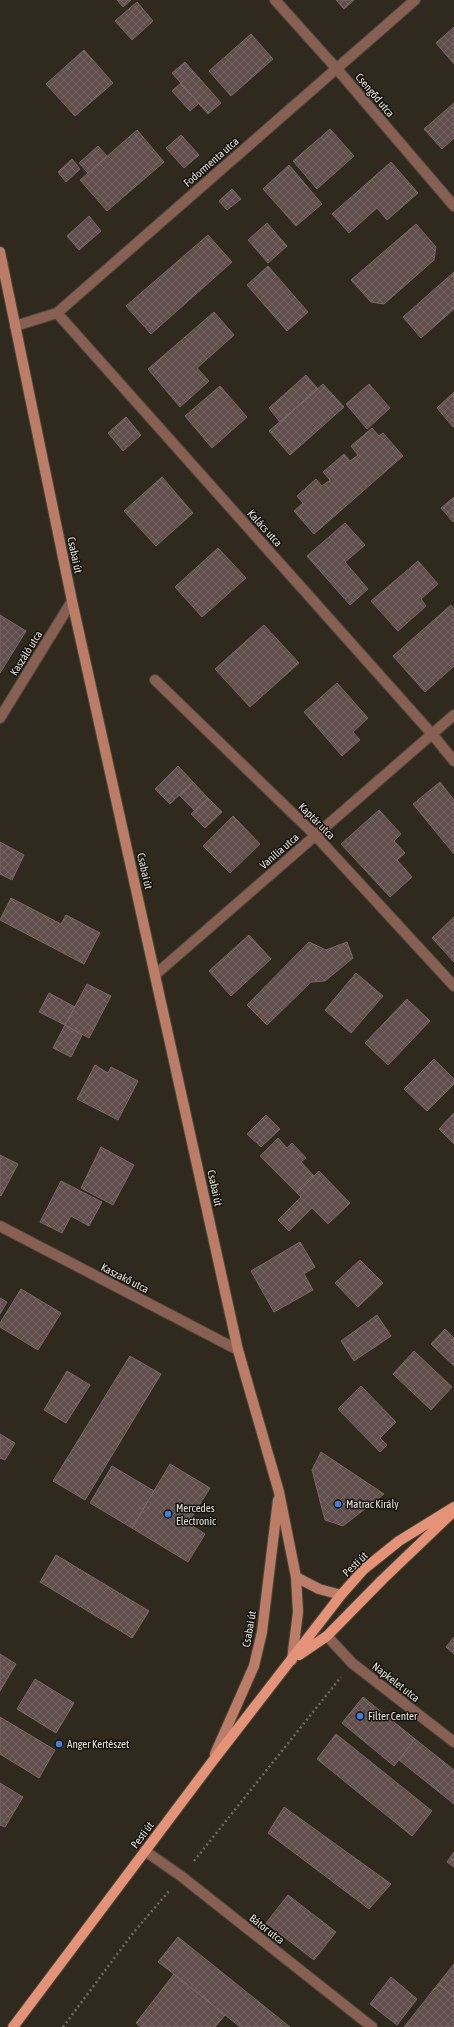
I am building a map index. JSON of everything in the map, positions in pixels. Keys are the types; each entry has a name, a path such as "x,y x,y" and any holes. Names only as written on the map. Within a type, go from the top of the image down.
{"main road":[{"name":"Csabai út","path":"0,252 72,601 156,974 238,1350 279,1492 296,1577 298,1612 292,1660"},
{"name":"Csabai út","path":"212,1762 254,1666 262,1632 279,1492"},
{"name":"Pesti út","path":"13,2027 212,1762 341,1595 364,1569 399,1541 454,1507"},
{"name":"Pesti út","path":"292,1660 327,1636 382,1580 454,1512"},
{"path":"296,1577 319,1589 341,1595"}],"street":[{"name":"Csengőd utca","path":"275,0 336,68 454,206"},
{"name":"Fodormenta utca","path":"15,326 57,313 415,0"},
{"name":"Kalács utca","path":"57,313 432,734 454,761"},
{"name":"Kaszáló utca","path":"0,718 72,601"},
{"name":"Kaptár utca","path":"155,680 315,835 454,986"},
{"name":"Vanília utca","path":"156,974 454,715"},
{"name":"Kaszakő utca","path":"0,1226 238,1350"},
{"name":"Napkelet utca","path":"327,1636 352,1663 454,1742"},
{"name":"Bátor utca","path":"145,1851 181,1876 372,2027"}],"path":[{"path":"63,2027 133,1933 181,1876 352,1663"}],"building":[{"path":"117,0 131,0 123,7"},
{"path":"336,0 354,0 344,9"},
{"path":"137,2 153,21 132,40 115,21"},
{"path":"454,27 454,64 436,43"},
{"path":"251,34 273,59 231,96 209,71"},
{"path":"84,50 113,83 75,116 46,84"},
{"path":"185,62 221,103 208,114 172,73"},
{"path":"181,83 199,103 190,111 172,91"},
{"path":"454,103 454,138 442,149 424,129"},
{"path":"330,129 354,156 317,189 293,161"},
{"path":"137,130 164,162 107,211 80,180"},
{"path":"181,135 199,155 184,168 166,148"},
{"path":"98,146 107,156 88,173 79,163"},
{"path":"72,159 80,169 66,182 58,172"},
{"path":"391,162 418,193 387,220 377,208 349,233 332,214"},
{"path":"289,165 322,204 296,226 263,189"},
{"path":"232,189 241,199 227,210 219,201"},
{"path":"89,216 101,231 79,250 67,236"},
{"path":"267,223 287,246 268,263 248,240"},
{"path":"416,224 436,247 434,260 384,304 371,302 351,280"},
{"path":"208,235 232,262 151,334 126,306"},
{"path":"268,266 308,312 287,331 247,285"},
{"path":"454,272 454,309 421,338 403,317"},
{"path":"214,312 234,335 197,368 209,381 180,407 148,369"},
{"path":"306,375 318,389 280,422 269,408"},
{"path":"323,384 344,407 290,455 269,431"},
{"path":"369,384 390,408 367,429 346,404"},
{"path":"220,386 247,417 212,448 185,416"},
{"path":"454,392 454,426 453,427 437,408"},
{"path":"126,417 141,435 123,451 108,433"},
{"path":"372,428 379,436 383,433 403,456 314,534 294,511 303,503 297,496 316,479 322,486 330,480 323,472 344,454 350,461 358,455 351,446"},
{"path":"162,477 193,513 156,546 124,511"},
{"path":"454,497 454,521 453,522 441,508"},
{"path":"345,523 365,545 345,562 368,589 350,605 307,556"},
{"path":"218,548 246,578 202,617 175,587"},
{"path":"418,561 438,584 421,599 426,606 398,631 371,601"},
{"path":"451,605 454,609 454,666 425,692 393,656"},
{"path":"0,615 26,631 0,673"},
{"path":"264,625 299,663 250,707 215,669"},
{"path":"337,683 368,718 353,732 360,740 342,756 304,712"},
{"path":"178,766 193,782 170,804 155,789"},
{"path":"193,782 208,798 195,811 179,795"},
{"path":"440,782 454,800 454,854 413,804"},
{"path":"208,798 222,812 205,828 191,814"},
{"path":"379,810 401,834 394,841 405,853 397,860 412,877 390,897 341,844"},
{"path":"233,816 260,844 230,873 203,846"},
{"path":"0,842 24,855 12,880 0,874"},
{"path":"11,898 61,924 66,915 100,933 84,964 0,920"},
{"path":"454,917 454,962 432,938"},
{"path":"249,935 271,959 231,996 209,971"},
{"path":"309,942 326,950 347,942 353,958 325,981 311,982 267,1025 247,1005"},
{"path":"356,973 383,996 351,1033 325,1010"},
{"path":"87,984 111,996 89,1038 65,1025"},
{"path":"49,993 75,1007 65,1025 39,1012"},
{"path":"407,999 430,1021 388,1065 365,1043"},
{"path":"65,1025 82,1035 71,1057 53,1048"},
{"path":"434,1059 454,1079 454,1084 427,1111 404,1089"},
{"path":"95,1065 108,1073 111,1067 138,1081 118,1120 77,1099"},
{"path":"454,1113 454,1144 439,1129"},
{"path":"266,1115 280,1129 261,1147 247,1134"},
{"path":"278,1138 287,1148 292,1143 306,1158 301,1162 314,1176 297,1193 260,1156"},
{"path":"101,1147 134,1165 113,1205 81,1188"},
{"path":"0,1155 18,1164 1,1196 0,1195"},
{"path":"319,1171 350,1203 328,1224 297,1193"},
{"path":"61,1181 102,1202 89,1226 71,1216 62,1233 40,1222"},
{"path":"301,1197 312,1208 289,1231 278,1220"},
{"path":"300,1242 315,1267 304,1274 313,1290 274,1312 251,1271"},
{"path":"360,1260 383,1283 358,1307 335,1283"},
{"path":"21,1289 61,1313 38,1350 0,1327 0,1323"},
{"path":"0,1298 7,1302 0,1314"},
{"path":"377,1315 391,1336 354,1361 341,1341"},
{"path":"445,1329 454,1338 454,1366 431,1344"},
{"path":"414,1351 452,1387 431,1410 393,1374"},
{"path":"130,1356 161,1374 85,1500 53,1481"},
{"path":"67,1371 90,1385 66,1423 44,1410"},
{"path":"361,1386 396,1422 380,1438 387,1445 380,1452 338,1409"},
{"path":"0,1434 15,1443 5,1460 0,1458"},
{"path":"321,1452 384,1494 343,1526 325,1520 312,1470"},
{"path":"170,1464 210,1488 188,1523 205,1534 188,1562 132,1528"},
{"path":"112,1466 154,1491 132,1528 90,1503"},
{"path":"56,1555 149,1611 132,1638 40,1582"},
{"path":"454,1637 454,1654 446,1647"},
{"path":"0,1654 16,1664 0,1691"},
{"path":"35,1679 74,1703 56,1733 17,1709"},
{"path":"363,1697 415,1739 394,1766 342,1723"},
{"path":"0,1717 55,1750 39,1778 0,1754"},
{"path":"336,1734 432,1811 412,1836 317,1759"},
{"path":"415,1739 454,1770 454,1804 399,1760"},
{"path":"0,1783 23,1797 5,1827 0,1825"},
{"path":"284,1807 391,1884 369,1909 268,1833"},
{"path":"454,1852 454,1867 447,1862"},
{"path":"288,1895 336,1932 314,1960 266,1923"},
{"path":"178,1937 290,2027 240,2027 158,1962"},
{"path":"454,1964 454,1997 438,1984"},
{"path":"174,1974 225,2015 215,2027 141,2027 136,2023"},
{"path":"391,1977 417,1999 397,2025 370,2004"},
{"path":"438,1984 454,1997 454,2027 404,2027"}],"place":[{"name":"Matrac Király","path":"338,1504"},
{"name":"Mercedes Electronic","path":"168,1514"},
{"name":"Filter Center","path":"360,1716"},
{"name":"Anger Kertészet","path":"59,1744"}]}
